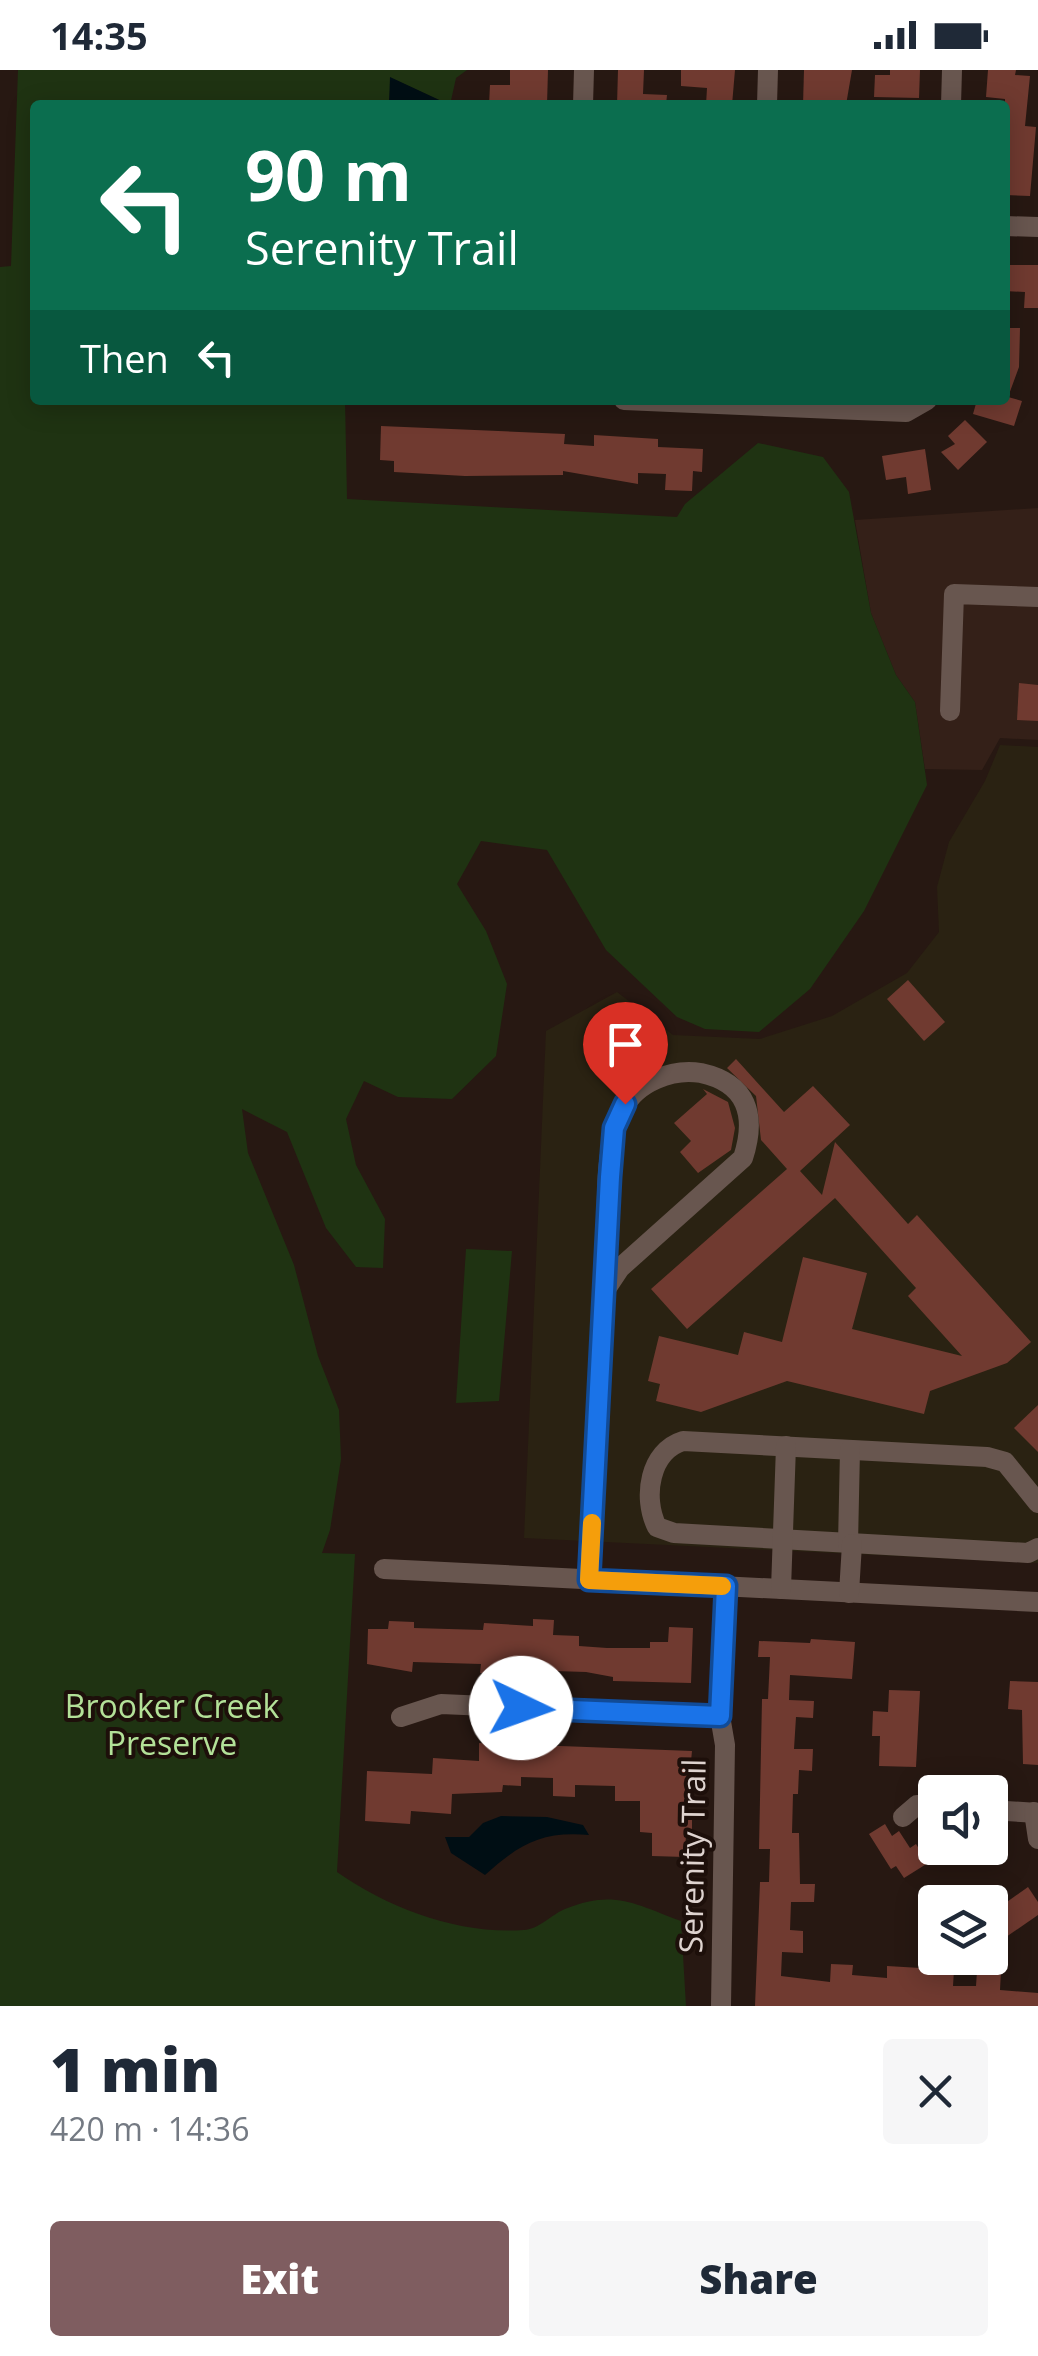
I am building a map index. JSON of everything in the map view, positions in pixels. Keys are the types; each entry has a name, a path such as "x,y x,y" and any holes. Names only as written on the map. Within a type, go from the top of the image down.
{"street":[{"path":"582,100 584,70"},
{"path":"767,100 768,70"},
{"path":"951,100 952,70"},
{"path":"1010,226 1038,227"},
{"path":"799,405 906,412 918,405"},
{"path":"950,710 954,594 1038,597"},
{"path":"589,1580 604,1292 614,1128 625,1104 660,1076 686,1070 716,1077 739,1090 750,1109 750,1136 744,1158 700,1202 620,1268 604,1292"},
{"path":"1038,1503 1017,1474 993,1459 683,1440 666,1446 655,1461 652,1499 657,1526 674,1533 1028,1553 1038,1548"},
{"path":"780,1590 786,1446"},
{"path":"850,1450 850,1593"},
{"path":"384,1569 1038,1602"},
{"name":"Serenity Trail","path":"722,2006 725,1744 720,1716 726,1586"},
{"path":"401,1717 441,1704 720,1716"},
{"path":"903,1817 918,1805"},
{"path":"1008,1811 1036,1812 1038,1839"}],"shaded area":[{"path":"390,77 439,100 389,100"},
{"path":"1038,508 1038,740 1000,738 982,770 925,769 915,702 896,675 871,613 855,520"},
{"path":"1000,745 1038,747 1038,1563 524,1538 546,1031 617,992 673,1035 760,1039 832,1016 907,973 939,932 937,887 949,842 985,781"},
{"path":"501,1816 547,1817 583,1825 589,1835 557,1835 532,1842 485,1875 451,1853 445,1837 469,1837 483,1823"}],"green space":[{"name":"Brooker Creek Preserve","path":"18,70 467,70 456,78 451,100 439,100 391,78 389,100 30,100 30,405 345,405 347,499 677,517 685,504 758,443 823,457 849,492 871,613 896,675 915,702 927,785 864,911 810,989 759,1032 705,1029 677,1017 606,950 547,850 481,841 457,884 486,931 507,984 496,1056 452,1099 398,1097 364,1081 346,1119 356,1165 385,1219 383,1268 356,1267 326,1228 287,1132 242,1109 248,1153 294,1265 318,1356 339,1410 341,1459 330,1530 322,1553 355,1554 337,1872 403,1908 475,1928 529,1929 565,1909 597,1900 624,1901 650,1909 681,1921 686,2006 0,2006 0,267 11,266"},
{"path":"466,1249 512,1251 499,1401 456,1403"}],"building":[{"path":"510,70 548,70 547,100 489,100 490,85 510,85"},
{"path":"618,70 644,70 643,94 667,95 666,100 617,100"},
{"path":"681,70 735,70 732,100 706,100 707,88 681,86"},
{"path":"804,70 852,70 847,100 803,100"},
{"path":"890,70 920,70 919,98 874,97 875,75 890,75"},
{"path":"988,70 1016,70 1015,75 1030,76 1025,126 1036,127 1030,196 1010,195 1010,100 986,97"},
{"path":"1010,265 1038,265 1038,308 1024,308 1025,292 1010,291"},
{"path":"1010,328 1020,328 1019,367 1010,392"},
{"path":"1010,398 1022,401 1014,426 973,414 976,405 1010,405"},
{"path":"965,420 987,442 958,470 941,452 955,444 948,436"},
{"path":"381,426 565,434 564,444 594,446 594,435 658,439 658,447 703,449 702,472 693,471 692,491 665,490 666,474 638,473 638,484 563,471 563,475 465,476 394,472 394,461 380,460"},
{"path":"925,449 931,490 908,494 906,477 886,480 882,456"},
{"path":"1019,683 1038,685 1038,721 1017,720"},
{"path":"908,980 945,1022 924,1041 887,999"},
{"path":"736,1059 784,1112 813,1086 850,1125 800,1171 822,1195 835,1142 908,1224 917,1215 1031,1342 1007,1363 930,1391 924,1414 787,1381 701,1412 656,1401 660,1384 648,1381 659,1336 738,1355 744,1332 782,1342 803,1257 867,1273 852,1329 962,1356 908,1296 916,1288 835,1198 687,1329 651,1289 787,1169 761,1140 756,1096 727,1068"},
{"path":"703,1089 728,1102 735,1128 731,1150 698,1173 680,1152 691,1141 674,1123 707,1094"},
{"path":"1038,1405 1038,1452 1014,1428"},
{"path":"533,1619 554,1620 553,1635 579,1636 579,1646 607,1648 650,1648 650,1642 668,1642 669,1627 693,1628 691,1683 613,1681 613,1677 586,1672 554,1671 554,1677 480,1673 481,1664 413,1662 412,1672 367,1664 368,1629 388,1629 389,1621 414,1622 414,1628 483,1630 484,1623 533,1626"},
{"path":"811,1639 855,1642 852,1679 790,1675 789,1700 814,1701 813,1718 796,1717 794,1749 813,1749 812,1771 799,1770 798,1794 793,1794 792,1833 799,1833 800,1884 815,1884 814,1902 791,1902 790,1930 803,1931 803,1953 782,1952 781,1976 830,1982 831,1964 853,1965 852,1975 887,1978 887,1966 918,1968 918,1975 954,1975 953,1986 976,1986 977,1975 1001,1975 1000,1990 1038,1993 1038,2006 755,2006 760,1882 769,1882 770,1849 759,1849 762,1699 768,1699 770,1657 758,1657 759,1641 810,1643"},
{"path":"1010,1681 1038,1682 1038,1765 1023,1764 1022,1710 1008,1709"},
{"path":"889,1690 920,1691 916,1767 879,1766 880,1736 872,1736 873,1711 888,1712"},
{"path":"479,1743 692,1751 686,1812 692,1813 692,1834 686,1833 685,1857 652,1856 652,1833 640,1832 640,1801 615,1801 615,1786 575,1785 575,1797 553,1796 553,1778 521,1777 521,1786 503,1785 502,1792 452,1794 451,1814 411,1811 410,1824 365,1821 367,1771 432,1774 433,1758 479,1761"},
{"path":"885,1824 892,1836 899,1831 910,1848 916,1844 918,1865 925,1865 904,1878 896,1866 891,1869 869,1834"},
{"path":"1028,1887 1038,1902 1038,1915 1008,1936 1008,1901"}],"slow traffic":[{"path":"592,1523 589,1580 722,1586"}],"route":[{"path":"521,1708 720,1716 726,1586 589,1580 610,1177 614,1128 625,1104"}]}
